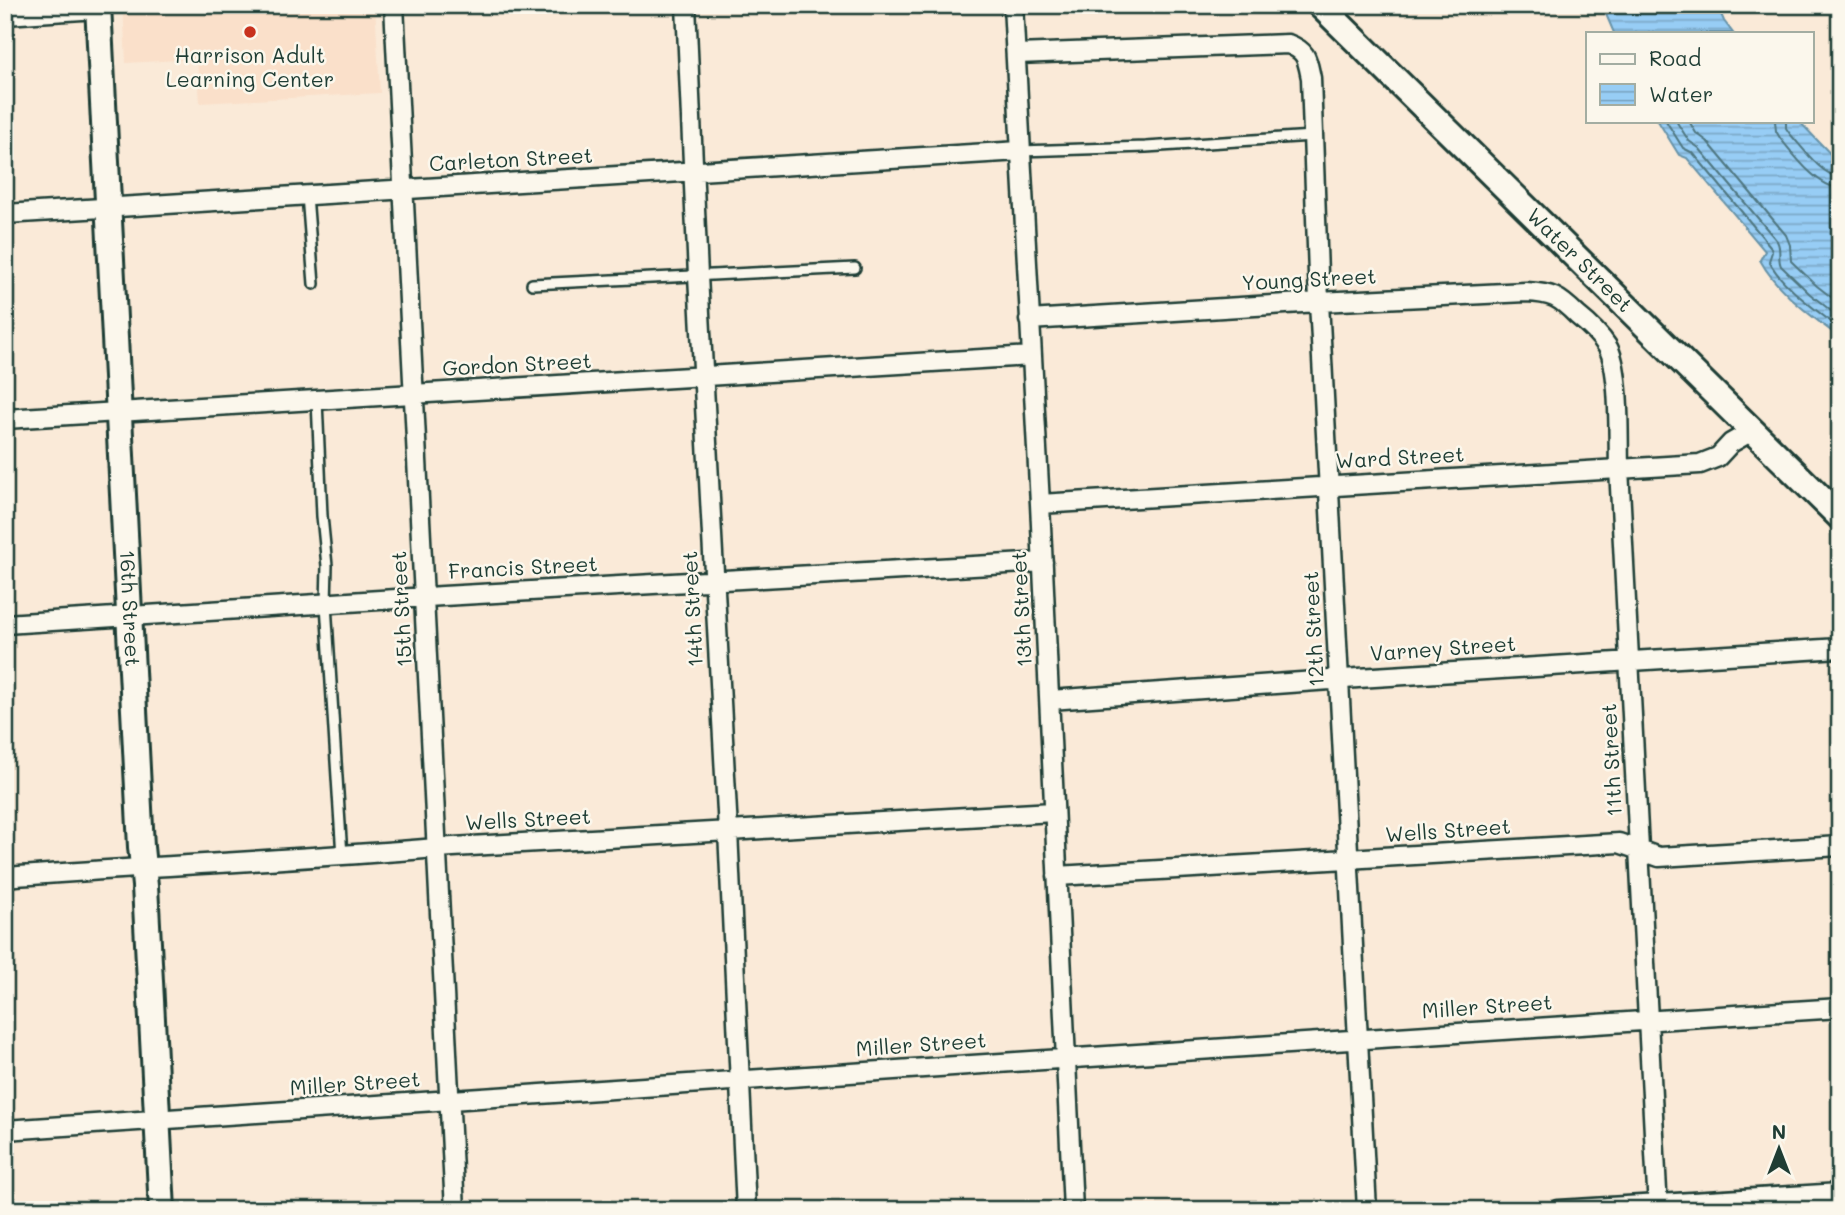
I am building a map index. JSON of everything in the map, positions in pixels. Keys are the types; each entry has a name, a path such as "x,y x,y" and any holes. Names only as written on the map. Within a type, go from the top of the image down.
{"street":[{"name":"15th Street","path":"394,5 455,1210"},
{"name":"14th Street","path":"685,5 746,1210"},
{"name":"13th Street","path":"1013,5 1050,700 1073,1210"},
{"path":"5,15 98,7"},
{"name":"16th Street","path":"98,7 162,1210"},
{"name":"Water Street","path":"1329,8 1840,517"},
{"name":"12th Street","path":"1017,54 1288,44 1300,48 1307,61 1311,78 1319,302 1367,1210"},
{"name":"Carleton Street","path":"5,214 1020,151"},
{"name":"Young Street","path":"1029,320 1526,292 1544,292 1556,296 1582,319"},
{"name":"11th Street","path":"1582,319 1608,346 1616,382 1658,1207"},
{"name":"Gordon Street","path":"5,419 1031,356"},
{"name":"Ward Street","path":"1040,504 1700,464 1718,457 1731,443 1752,431"},
{"name":"Francis Street","path":"5,624 1043,562"},
{"name":"Varney Street","path":"1050,700 1840,648"},
{"name":"Wells Street","path":"5,877 436,848 1054,812"},
{"name":"Wells Street","path":"1057,876 1619,843 1659,857 1840,846"},
{"name":"Miller Street","path":"5,1130 1066,1057 1840,1008"},
{"path":"1559,1210 1658,1207 1840,1193"}],"lane":[{"path":"1020,151 1313,136"},
{"path":"307,195 314,284"},
{"path":"532,284 855,268"},
{"path":"317,400 327,566 326,604 342,856"}],"shaded area":[{"name":"Harrison Adult Learning Center","path":"123,5 375,5 380,93 200,103 197,59 126,63"}],"water":[{"path":"1602,5 1717,5 1732,32 1614,32"},
{"path":"1659,122 1800,122 1840,164 1840,338 1796,303 1776,283 1760,260 1765,251 1687,158 1679,155"}],"place":[{"name":"Harrison Adult Learning Center","path":"250,32"}]}
